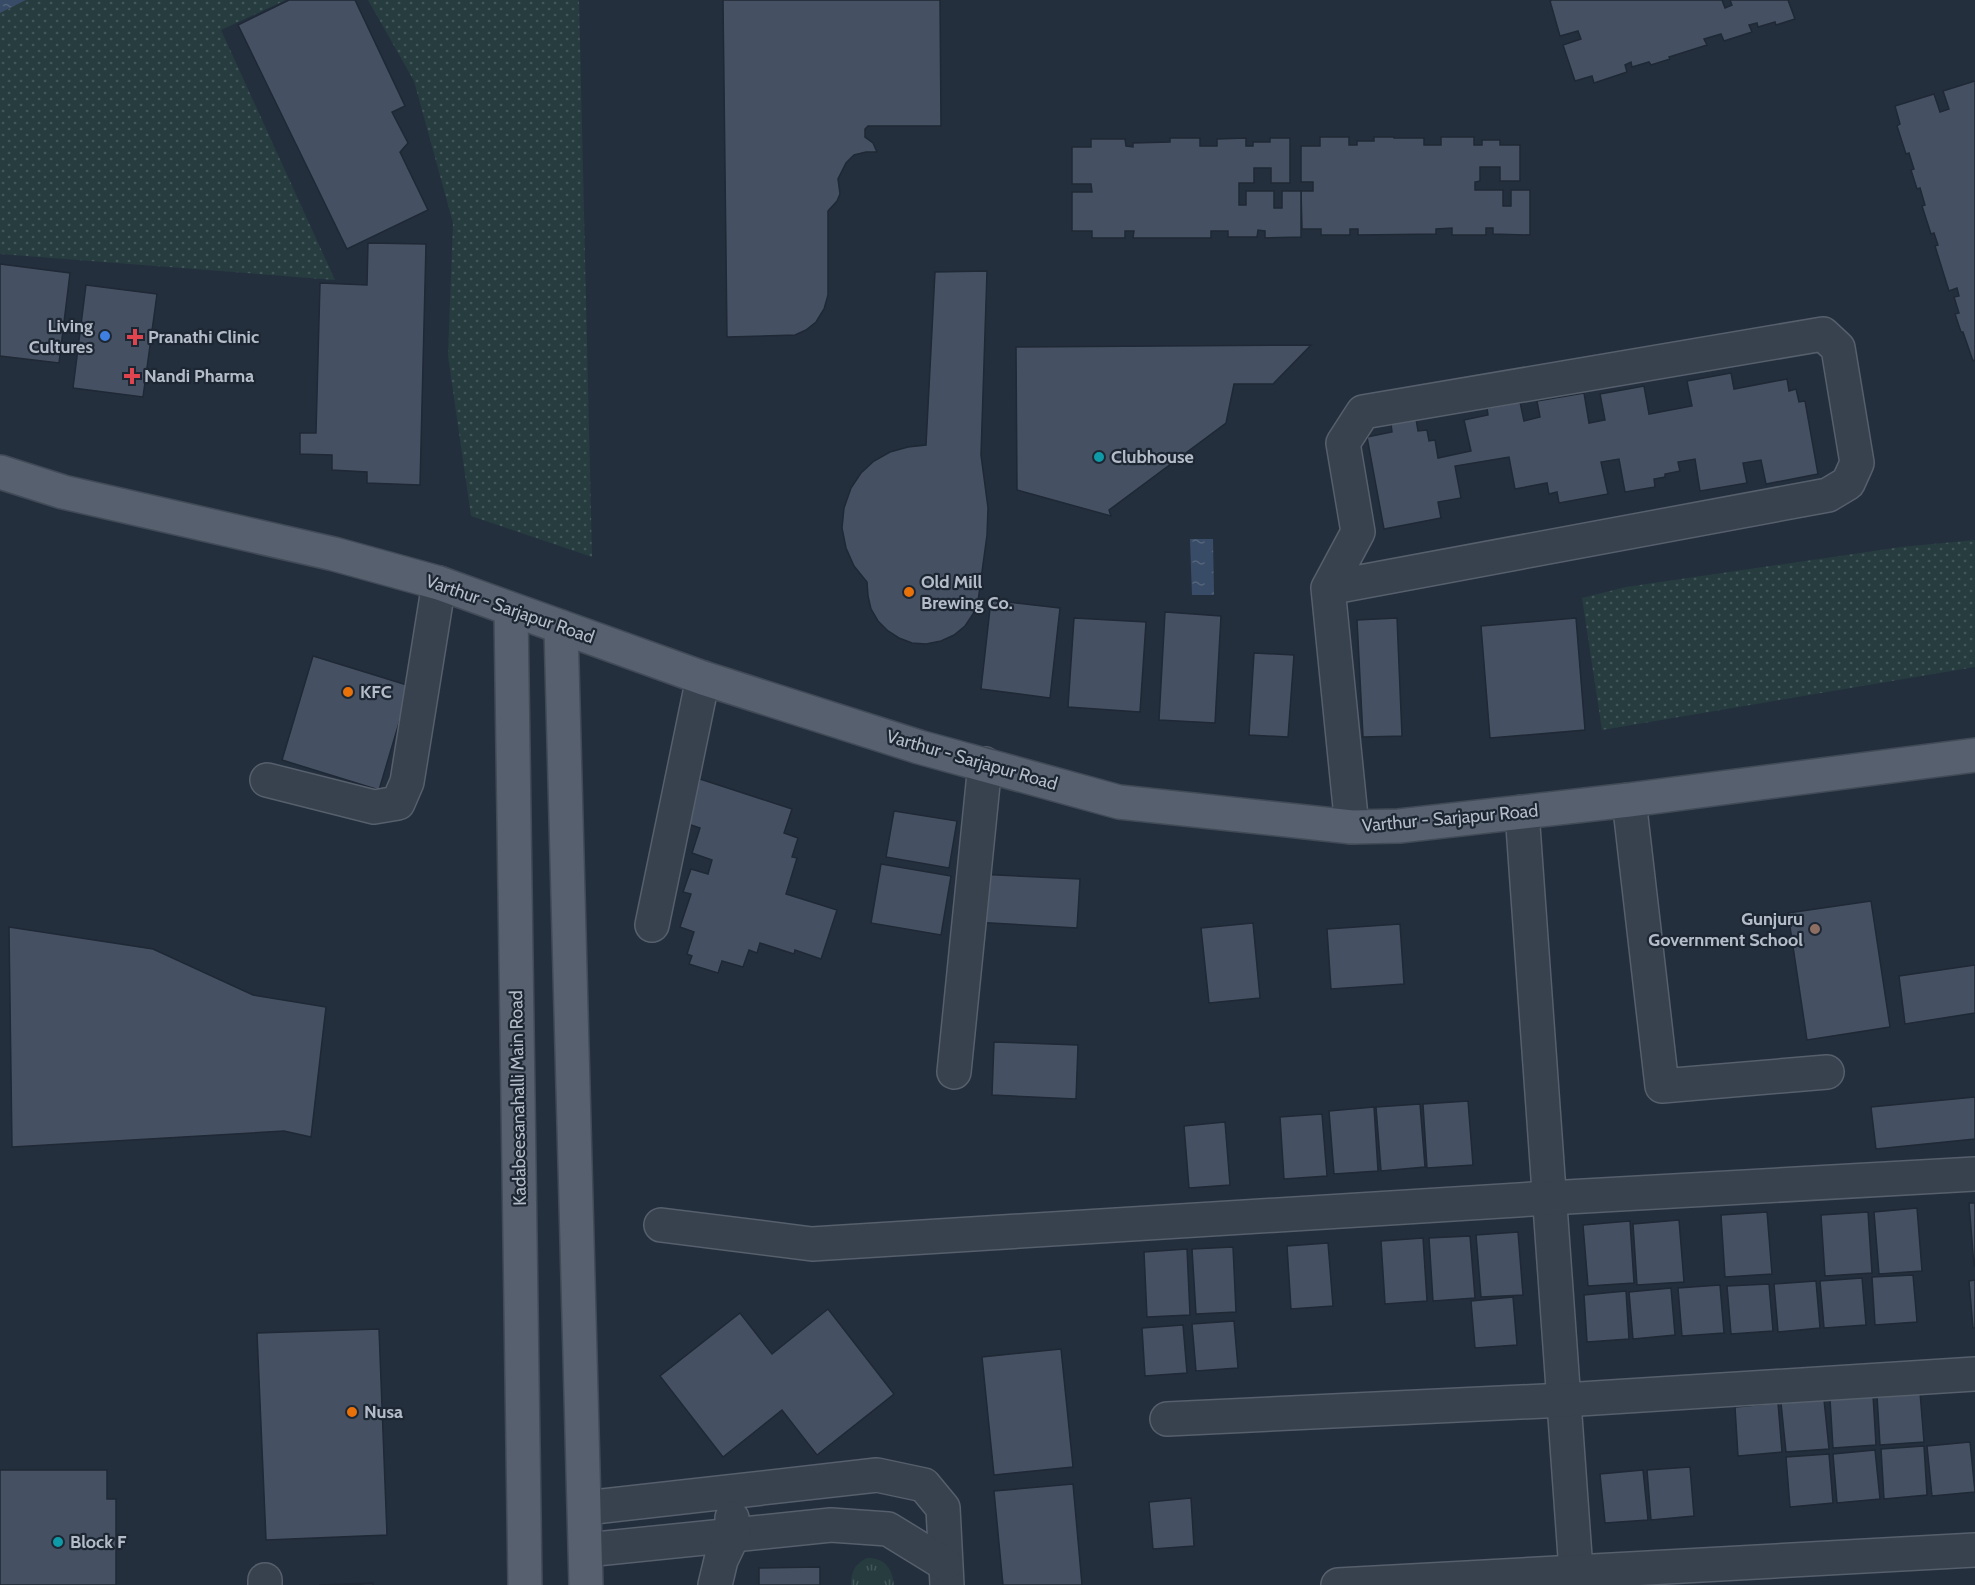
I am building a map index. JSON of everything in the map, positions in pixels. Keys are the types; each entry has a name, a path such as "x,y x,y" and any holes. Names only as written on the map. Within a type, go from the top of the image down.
{"main road":[{"name":"Varthur - Sarjapur Road","path":"0,472 63,492 334,554 439,583 703,678 919,747 1119,802 1352,826 1399,826 1629,800 1975,755"},
{"name":"Kadabeesanahalli Main Road","path":"511,610 525,1585"},
{"path":"561,627 586,1585"}],"street":[{"path":"1328,588 1828,495 1848,483 1857,462 1838,348 1823,334 1363,412 1343,443 1358,532 1328,588 1352,826"},
{"path":"267,780 374,807 398,803 407,783 439,583"},
{"path":"652,925 703,678"},
{"path":"954,1072 985,764"},
{"path":"1629,800 1662,1086 1827,1072"},
{"path":"1522,812 1576,1578"},
{"path":"661,1225 812,1244 1975,1174"},
{"path":"1167,1419 1564,1400 1975,1374"},
{"path":"585,1508 877,1475 924,1485 943,1508 946,1575"},
{"path":"715,1585 721,1560 733,1535 731,1491"},
{"path":"586,1550 831,1526 888,1529 946,1575"},
{"path":"1338,1585 1576,1578 1975,1550"}],"green space":[{"path":"26,0 286,0 221,30 335,280 0,254 0,13"},
{"path":"368,0 579,0 592,557 471,516 448,356 453,223 414,81"},
{"path":"1975,540 1975,667 1602,730 1582,598 1626,587 1901,547"},
{"path":"867,1558 879,1560 886,1565 894,1585 851,1585 855,1568"}],"water":[{"path":"0,0 26,0 0,13"},
{"path":"1190,539 1213,539 1214,595 1192,595"}],"building":[{"path":"289,0 355,0 405,106 392,112 408,143 400,152 428,210 347,249 238,25"},
{"path":"723,0 940,0 941,126 868,126 865,129 865,137 873,143 877,152 854,155 846,163 838,179 840,194 828,211 828,295 824,309 816,322 795,335 727,337"},
{"path":"1722,0 1725,8 1732,5 1730,0 1788,0 1795,19 1776,25 1775,22 1758,27 1757,23 1749,25 1752,32 1724,41 1721,34 1704,39 1707,45 1651,65 1649,62 1632,67 1631,62 1625,65 1627,72 1594,83 1592,76 1575,81 1563,45 1581,39 1578,31 1560,36 1550,1"},
{"path":"1975,81 1975,360 1973,361 1955,314 1959,313 1954,297 1959,296 1957,288 1949,291 1935,246 1938,245 1934,233 1931,234 1922,206 1925,205 1920,188 1917,189 1911,170 1914,169 1909,153 1906,154 1897,126 1900,124 1895,106 1934,94 1940,112 1949,109 1943,91"},
{"path":"1320,137 1349,137 1349,145 1357,145 1357,141 1374,141 1374,137 1424,138 1424,145 1441,145 1441,137 1474,137 1474,145 1482,145 1482,140 1500,140 1500,145 1520,145 1520,181 1500,181 1500,167 1480,167 1480,181 1475,182 1475,190 1503,190 1503,206 1511,206 1511,190 1530,190 1530,235 1493,234 1493,228 1486,228 1486,235 1452,235 1452,228 1436,229 1436,234 1358,235 1358,229 1350,229 1350,235 1321,235 1321,229 1302,229 1301,191 1313,191 1313,182 1301,182 1301,146 1320,146"},
{"path":"1170,138 1200,138 1200,146 1217,146 1217,139 1246,138 1246,146 1253,146 1253,142 1270,142 1270,138 1290,138 1290,183 1271,183 1271,168 1254,168 1254,183 1239,183 1239,205 1246,205 1246,191 1274,191 1274,208 1282,208 1282,191 1301,191 1301,237 1265,238 1265,231 1258,230 1257,237 1228,237 1228,231 1211,231 1211,238 1133,238 1134,231 1125,231 1125,238 1092,238 1092,231 1072,231 1072,192 1092,192 1091,184 1072,184 1072,147 1091,147 1091,139 1125,139 1126,146 1133,147 1133,143 1170,142"},
{"path":"368,243 426,244 420,485 367,483 367,472 332,470 332,455 300,454 300,433 316,433 320,283 367,285"},
{"path":"0,264 70,273 59,363 0,356"},
{"path":"987,271 981,455 988,508 987,535 978,601 965,626 954,635 926,644 912,643 888,631 871,609 867,582 854,566 846,548 842,528 844,508 851,488 861,473 874,461 890,452 926,445 935,272"},
{"path":"86,285 157,294 143,397 73,388"},
{"name":"Clubhouse","path":"1311,345 1273,384 1234,384 1226,423 1109,510 1111,516 1017,490 1016,347"},
{"path":"1731,373 1734,389 1787,379 1789,391 1796,389 1799,402 1805,401 1818,474 1766,484 1761,460 1743,463 1747,483 1700,491 1695,459 1678,462 1680,471 1654,479 1655,487 1625,492 1619,459 1601,462 1608,494 1559,503 1557,492 1549,494 1547,483 1515,489 1509,457 1455,466 1461,498 1438,502 1441,518 1384,529 1367,437 1392,432 1391,424 1416,419 1418,431 1427,430 1429,441 1435,440 1438,458 1471,451 1464,420 1488,415 1487,408 1520,402 1524,421 1540,417 1537,401 1584,393 1589,423 1605,420 1600,394 1644,386 1649,414 1692,406 1687,381"},
{"path":"991,600 1060,608 1050,698 981,689"},
{"path":"1165,612 1221,616 1215,723 1159,720"},
{"path":"1074,618 1146,622 1140,712 1068,707"},
{"path":"1397,618 1402,736 1363,737 1357,620"},
{"path":"1576,618 1585,730 1490,738 1481,626"},
{"path":"1254,653 1294,655 1288,737 1249,735"},
{"path":"313,656 410,686 379,790 282,760"},
{"path":"700,779 792,809 784,833 798,838 792,857 797,858 786,894 837,910 821,959 795,950 794,954 760,943 757,953 749,950 743,967 722,961 718,973 689,964 692,956 687,954 694,932 680,927 691,894 683,892 691,869 708,874 712,860 692,853 700,828 685,823"},
{"path":"894,811 957,821 949,868 886,857"},
{"path":"881,864 951,876 941,935 871,923"},
{"path":"976,874 1080,879 1077,928 973,922"},
{"path":"1871,901 1890,1027 1807,1040 1788,913"},
{"path":"1253,923 1260,998 1209,1003 1201,928"},
{"path":"1400,924 1404,984 1331,989 1327,929"},
{"path":"9,927 153,949 253,995 326,1007 311,1137 284,1131 12,1147"},
{"path":"1975,965 1975,1013 1905,1024 1899,976"},
{"path":"994,1042 1078,1045 1076,1099 992,1095"},
{"path":"1975,1097 1975,1139 1876,1149 1871,1107"},
{"path":"1468,1101 1473,1165 1427,1168 1423,1104"},
{"path":"1420,1104 1425,1167 1381,1171 1376,1107"},
{"path":"1374,1107 1378,1171 1334,1174 1329,1111"},
{"path":"1322,1114 1327,1176 1284,1179 1280,1117"},
{"path":"1225,1122 1230,1185 1189,1188 1184,1126"},
{"path":"1969,1203 1975,1203 1975,1266 1974,1266"},
{"path":"1917,1208 1922,1271 1879,1274 1874,1212"},
{"path":"1767,1212 1772,1274 1725,1277 1721,1215"},
{"path":"1868,1212 1872,1273 1825,1276 1821,1215"},
{"path":"1679,1220 1684,1282 1637,1285 1633,1224"},
{"path":"1630,1221 1634,1283 1588,1286 1583,1225"},
{"path":"1518,1232 1523,1295 1481,1297 1476,1235"},
{"path":"1470,1236 1475,1298 1433,1301 1429,1238"},
{"path":"1423,1238 1427,1301 1385,1304 1381,1241"},
{"path":"1328,1243 1333,1306 1291,1309 1287,1246"},
{"path":"1233,1247 1236,1312 1196,1314 1192,1249"},
{"path":"1187,1249 1190,1315 1147,1317 1144,1252"},
{"path":"1913,1275 1917,1322 1875,1325 1872,1277"},
{"path":"1862,1278 1866,1325 1824,1328 1820,1281"},
{"path":"1975,1280 1975,1328 1973,1328 1969,1281"},
{"path":"1816,1281 1820,1328 1778,1332 1774,1284"},
{"path":"1769,1284 1773,1331 1731,1334 1727,1286"},
{"path":"1720,1285 1724,1333 1682,1336 1678,1288"},
{"path":"1671,1288 1675,1335 1633,1339 1629,1292"},
{"path":"1626,1291 1629,1339 1587,1342 1584,1295"},
{"path":"1513,1297 1517,1345 1475,1348 1471,1301"},
{"path":"828,1309 894,1394 817,1455 782,1410 723,1457 660,1376 740,1313 772,1354"},
{"path":"1234,1321 1238,1368 1196,1371 1192,1324"},
{"path":"1183,1325 1187,1373 1145,1376 1142,1328"},
{"path":"379,1329 387,1535 266,1540 257,1333"},
{"path":"1061,1349 1073,1467 994,1475 982,1357"},
{"path":"1920,1392 1924,1442 1880,1445 1877,1395"},
{"path":"1873,1395 1876,1445 1833,1448 1830,1399"},
{"path":"1824,1400 1829,1449 1786,1452 1781,1403"},
{"path":"1778,1403 1782,1452 1738,1456 1735,1407"},
{"path":"1970,1442 1975,1492 1932,1496 1927,1446"},
{"path":"1924,1446 1927,1495 1884,1499 1881,1449"},
{"path":"1875,1450 1880,1499 1837,1503 1833,1454"},
{"path":"1829,1454 1833,1503 1790,1507 1786,1457"},
{"path":"1690,1467 1694,1516 1651,1520 1647,1470"},
{"name":"Block F","path":"0,1470 107,1470 107,1499 116,1499 116,1585 0,1585"},
{"path":"1643,1470 1648,1520 1605,1523 1600,1474"},
{"path":"1073,1484 1082,1585 1003,1585 994,1491"},
{"path":"1191,1498 1194,1546 1153,1549 1149,1502"},
{"path":"820,1567 820,1585 759,1585 759,1568"},
{"path":"373,1583 373,1585 319,1585"}],"place":[{"name":"Living Cultures","path":"105,336"},
{"name":"Pranathi Clinic","path":"135,337"},
{"name":"Nandi Pharma","path":"132,376"},
{"name":"Clubhouse","path":"1099,457"},
{"name":"Old Mill Brewing Co.","path":"909,592"},
{"name":"KFC","path":"348,692"},
{"name":"Gunjuru Government School","path":"1815,929"},
{"name":"Nusa","path":"352,1412"},
{"name":"Block F","path":"58,1542"}]}
